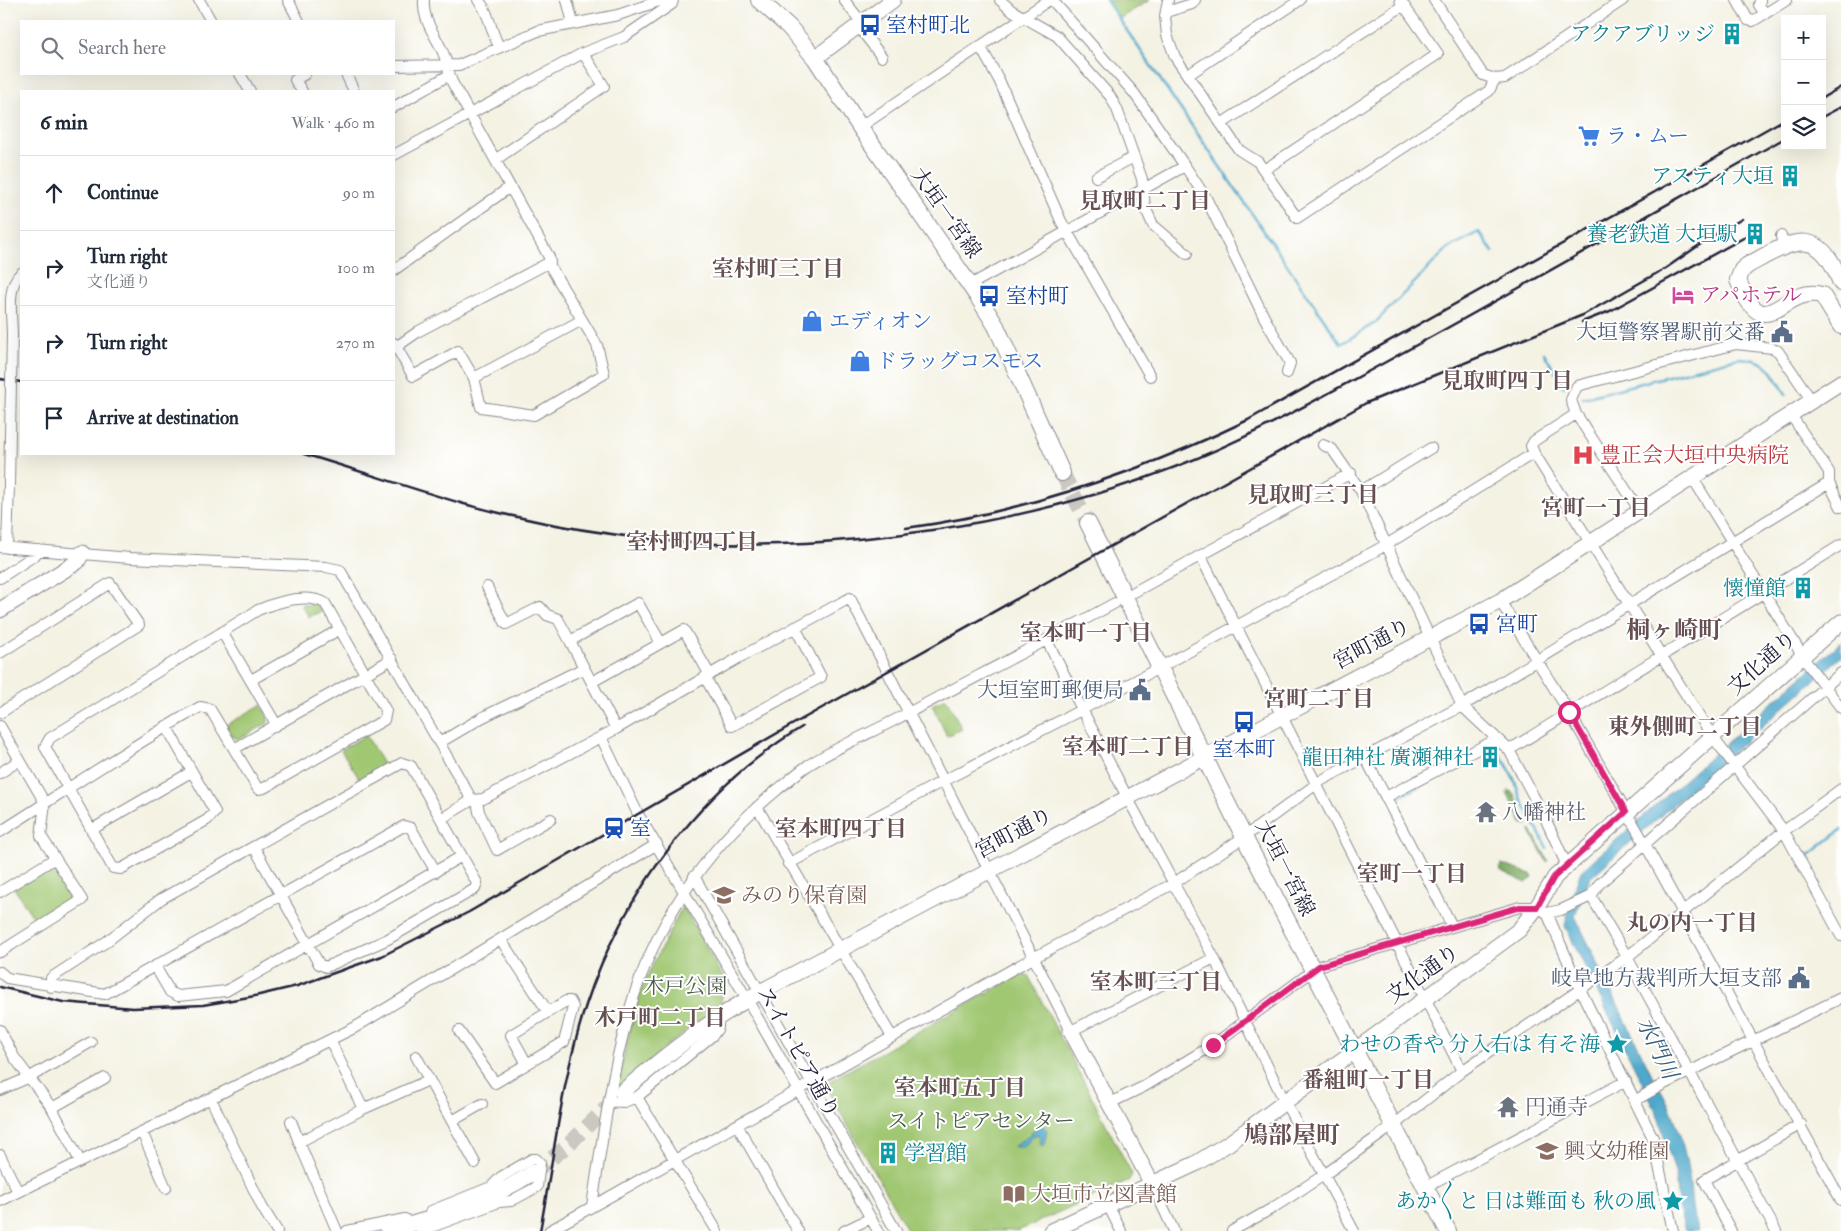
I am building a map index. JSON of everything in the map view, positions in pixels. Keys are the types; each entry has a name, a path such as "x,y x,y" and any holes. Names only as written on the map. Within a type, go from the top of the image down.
{"main road":[{"name":"大垣一宮線","path":"759,0 789,27 815,58 860,127 970,285 996,326 1062,473"},
{"path":"1841,283 1830,261 1814,246 1782,241 1748,266 1739,276 1741,286 1754,311 1765,314 1804,293 1822,295 1841,326"},
{"name":"大垣一宮線","path":"1088,523 1244,837 1448,1231"}],"street":[{"path":"200,0 210,20"},
{"path":"288,0 298,20"},
{"path":"424,0 423,8 427,25 444,55 448,70 469,113 597,345 604,374 534,415 482,407 474,378 458,351 413,376 395,345 550,262"},
{"path":"478,0 483,4 493,35 499,46"},
{"path":"567,0 573,23"},
{"path":"395,106 448,70 499,46 538,31 618,15 662,0"},
{"path":"395,153 583,53 624,37 672,4 674,0"},
{"path":"844,0 882,57"},
{"path":"815,58 893,0"},
{"path":"1000,0 1024,18 1057,36 1110,96 1117,109 1142,179 1145,207 1153,225 1187,254"},
{"path":"860,127 1051,0 1134,93 1206,198 1264,317 1290,363 1288,373"},
{"path":"1168,0 1166,12 1167,35 1176,57 1239,150 1258,162 1296,218 1489,91 1495,79"},
{"path":"1166,12 1192,4 1195,0"},
{"path":"1188,75 1300,0"},
{"path":"1434,0 1483,75 1495,79 1505,78 1623,0"},
{"path":"1737,0 1748,20 1753,21 1787,0"},
{"path":"1760,0 1759,5 1765,14"},
{"path":"1221,124 1402,2 1438,54 1264,170"},
{"path":"980,46 999,80 1043,184 1067,231 1150,376"},
{"path":"496,160 604,86 583,53"},
{"path":"395,66 448,70"},
{"path":"241,75 249,90"},
{"path":"301,90 296,80 304,75"},
{"path":"346,75 354,90"},
{"path":"1096,177 1134,157"},
{"path":"970,285 1185,166"},
{"path":"395,269 510,187"},
{"path":"20,274 15,279 12,292 9,484 4,548 130,558 326,567 340,570 439,743 475,800 497,850 551,820"},
{"path":"474,378 582,320"},
{"path":"1640,511 1576,414 1571,400 1577,386 1736,344 1772,348 1778,351 1812,401"},
{"name":"宮町通り","path":"622,1092 674,1049 718,1017 754,996 1500,601 1841,382"},
{"path":"1576,414 1534,441 1531,446 1534,453 1715,740 1784,831 1841,936"},
{"path":"1791,415 1829,472 1829,483 1841,507"},
{"path":"1323,444 1332,449 1351,473 1361,491 1462,706 1509,750 1545,818 1567,866"},
{"path":"1361,491 1431,448"},
{"path":"788,864 943,780 1083,709 1386,545 1534,453"},
{"path":"1134,592 1201,557 1351,473"},
{"path":"1692,477 1805,660 1841,708"},
{"path":"548,1231 1035,957 1174,883 1244,837 1316,784 1462,706 1829,483"},
{"path":"1509,750 1841,545"},
{"path":"0,578 35,555 38,550"},
{"path":"0,610 77,562 82,553"},
{"path":"1201,557 1462,1071"},
{"path":"0,652 110,583 139,626 0,713"},
{"path":"486,587 506,624 540,607 547,616 558,619 616,729"},
{"path":"442,819 475,800 483,799 616,729 795,627 850,598 1035,957 1038,968 1108,1104 1152,1184 1174,1231"},
{"path":"0,832 68,790 166,726 200,707 210,709 258,789 264,788 376,725 384,720 386,711 325,603 319,600 291,600 258,610 50,738 45,748 68,790 113,868 121,869 207,820 214,812 166,726"},
{"path":"1500,601 1569,712 1643,840 1724,984 1841,1200"},
{"path":"570,640 638,603 661,642"},
{"path":"592,1206 609,1101 629,1010 658,938 685,891 694,876 732,831 757,807 806,766 1047,641 1115,603"},
{"name":"文化通り","path":"1051,1231 1152,1184 1221,1148 1519,930 1542,910 1554,877 1629,817 1805,660 1841,622"},
{"path":"592,682 684,630 732,726 821,677 795,627"},
{"path":"251,680 340,629"},
{"path":"222,632 276,724"},
{"path":"1047,641 1127,797 1214,958 1285,1102 1354,1231"},
{"path":"234,749 392,659"},
{"path":"439,743 484,717 584,668"},
{"path":"1108,1104 1145,1086 1196,1056 1319,966 1520,907 1561,910 1587,898 1598,884 1643,840 1822,683 1841,673"},
{"path":"0,726 45,803 41,836 82,900 0,952"},
{"name":"スイトピア通り","path":"601,737 638,814 685,891 754,996 798,1091 878,1231"},
{"path":"1386,797 1497,739"},
{"path":"1365,757 1452,926"},
{"path":"0,773 20,760"},
{"path":"50,987 51,978 106,942 161,898 402,763 410,766 477,883 475,889 388,939 326,967 319,964 254,847"},
{"path":"91,830 191,772"},
{"path":"1232,1231 1324,1175 1394,1126 1462,1071 1627,958 1784,831 1841,789"},
{"path":"757,807 788,864 892,1037"},
{"path":"0,972 7,978 50,987 105,994 404,826 411,828 436,872"},
{"path":"0,1201 354,1028 657,844"},
{"path":"155,966 170,992 178,996 226,991 462,856"},
{"path":"0,892 54,859"},
{"path":"694,876 754,996 813,1083 896,1231"},
{"path":"1587,898 1627,958 1776,1231"},
{"path":"1542,910 1584,986 1626,1081 1640,1098 1653,1138 1673,1231"},
{"path":"501,940 548,1012"},
{"path":"1071,1031 1214,958"},
{"path":"1640,1098 1662,1085 1754,1042 1841,998"},
{"path":"459,1031 495,1083 527,1064 564,1042 573,1007 570,1001 566,1001 512,1035 527,1064"},
{"path":"609,1101 624,1102 637,1097 713,1035 718,1028 718,1017"},
{"path":"1,1033 14,1057 52,1108 80,1161"},
{"path":"330,1040 363,1109"},
{"path":"0,1090 30,1077 91,1042"},
{"path":"416,1056 475,1163"},
{"path":"52,1108 105,1078"},
{"path":"299,1142 363,1109 429,1080"},
{"path":"1425,1187 1626,1081"},
{"path":"637,1097 717,1231"},
{"path":"210,1099 262,1207 277,1231"},
{"path":"452,1121 482,1104"},
{"path":"291,1121 337,1231"},
{"path":"1731,1231 1704,1180 1801,1124"},
{"path":"737,1125 798,1231"},
{"path":"142,1132 166,1188"},
{"path":"0,1155 18,1192"},
{"path":"347,1231 403,1219 439,1208 491,1186 501,1177 532,1159 536,1159 540,1163 537,1187 511,1201 499,1202 421,1231"},
{"path":"388,1231 446,1215 491,1197 534,1172"},
{"path":"1108,1205 1121,1231"},
{"path":"844,1231 870,1218"}],"green space":[{"path":"1107,0 1150,0 1119,19"},
{"path":"317,604 324,610 309,617 301,605"},
{"path":"946,698 962,729 947,736 932,705"},
{"path":"261,705 268,716 268,723 239,739 233,737 226,725"},
{"path":"366,735 386,769 362,783 341,750"},
{"path":"1509,790 1515,795 1528,825 1522,824 1507,793"},
{"path":"1530,831 1548,860 1547,862"},
{"path":"1501,864 1531,874 1533,878 1526,883 1499,870"},
{"path":"48,867 56,868 73,896 72,903 38,925 14,888"},
{"name":"木戸公園","path":"683,905 726,983 719,1008 668,1045 620,1087 617,1084 643,984"},
{"name":"スイトピアセンター","path":"1021,974 1028,975 1132,1174 1129,1180 1018,1231 908,1231 824,1084"}],"water":[{"path":"1841,642 1841,657 1590,878 1575,916 1676,1122 1686,1158 1694,1216 1698,1231 1685,1231 1678,1205 1675,1172 1657,1113 1565,926 1569,903 1581,871"},
{"path":"1042,1125 1047,1130 1044,1145 1040,1145 1041,1140 1038,1134 1033,1136 1024,1147 1014,1146"}],"waterway":[{"path":"1106,0 1341,344 1375,323 1448,248 1479,232 1493,252"},
{"path":"1544,353 1564,387"},
{"path":"1583,398 1738,358 1763,363 1772,372 1786,394"},
{"path":"1393,800 1493,748 1502,757 1519,795 1547,848"},
{"path":"1806,858 1841,830"}],"tunnel":[{"path":"1062,473 1088,523"},
{"path":"534,1172 566,1147 616,1098"}],"railway":[{"path":"1826,96 1841,87"},
{"path":"1826,115 1841,107"},
{"path":"906,528 995,512 1082,488 1166,457 1248,420 1781,121"},
{"path":"307,455 464,504 514,516 616,535 691,543 739,545 834,541 899,535 1019,514 1059,505 1137,481 1202,456 1255,432 1433,336 1781,140"},
{"path":"0,987 63,1002 133,1008 203,1005 297,986 382,956 469,912 788,727 1366,403 1583,315 1666,268 1711,237 1742,219"},
{"path":"1582,322 1610,311 1747,236"},
{"path":"0,379 20,382"},
{"path":"540,1231 559,1117 578,1033 586,1005 602,964 621,924 644,885 670,847 699,812 731,780 765,752 802,727"}],"place":[{"name":"室村町北","path":"870,25"},
{"name":"アクアブリッジ","path":"1732,34"},
{"name":"ラ・ムー","path":"1589,136"},
{"name":"アスティ大垣","path":"1790,176"},
{"name":"養老鉄道 大垣駅","path":"1755,234"},
{"name":"アパホテル","path":"1683,295"},
{"name":"室村町","path":"989,296"},
{"name":"エディオン","path":"812,321"},
{"name":"大垣警察署駅前交番","path":"1782,332"},
{"name":"ドラッグコスモス","path":"860,361"},
{"name":"豊正会大垣中央病院","path":"1583,455"},
{"name":"懐憧館","path":"1803,588"},
{"name":"宮町","path":"1479,624"},
{"name":"大垣室町郵便局","path":"1140,690"},
{"name":"室本町","path":"1244,722"},
{"name":"龍田神社 廣瀬神社","path":"1490,757"},
{"name":"八幡神社","path":"1486,812"},
{"name":"室","path":"614,828"},
{"name":"みのり保育園","path":"724,895"},
{"name":"岐阜地方裁判所大垣支部","path":"1799,978"},
{"name":"わせの香や 分入右は 有そ海","path":"1617,1044"},
{"name":"円通寺","path":"1508,1107"},
{"name":"興文幼稚園","path":"1547,1151"},
{"name":"学習館","path":"888,1153"},
{"name":"大垣市立図書館","path":"1014,1194"},
{"name":"あか〱と 日は難面も 秋の風","path":"1673,1201"}],"district":[{"name":"見取町二丁目","path":"1145,201"},
{"name":"室村町三丁目","path":"778,269"},
{"name":"見取町四丁目","path":"1507,381"},
{"name":"見取町三丁目","path":"1313,495"},
{"name":"宮町一丁目","path":"1596,508"},
{"name":"室村町四丁目","path":"692,542"},
{"name":"桐ヶ崎町","path":"1674,630"},
{"name":"室本町一丁目","path":"1086,633"},
{"name":"宮町二丁目","path":"1319,699"},
{"name":"東外側町二丁目","path":"1685,727"},
{"name":"室本町二丁目","path":"1128,747"},
{"name":"室本町四丁目","path":"841,829"},
{"name":"室町一丁目","path":"1412,874"},
{"name":"丸の内一丁目","path":"1692,923"},
{"name":"室本町三丁目","path":"1156,982"},
{"name":"木戸町二丁目","path":"660,1018"},
{"name":"番組町一丁目","path":"1368,1080"},
{"name":"室本町五丁目","path":"960,1088"},
{"name":"鳩部屋町","path":"1292,1135"}],"route":[{"path":"1213,1045 1319,966 1520,907 1537,907 1554,877 1626,812 1569,712"}],"water label":[{"name":"水門川","path":"1657,1048"}]}
